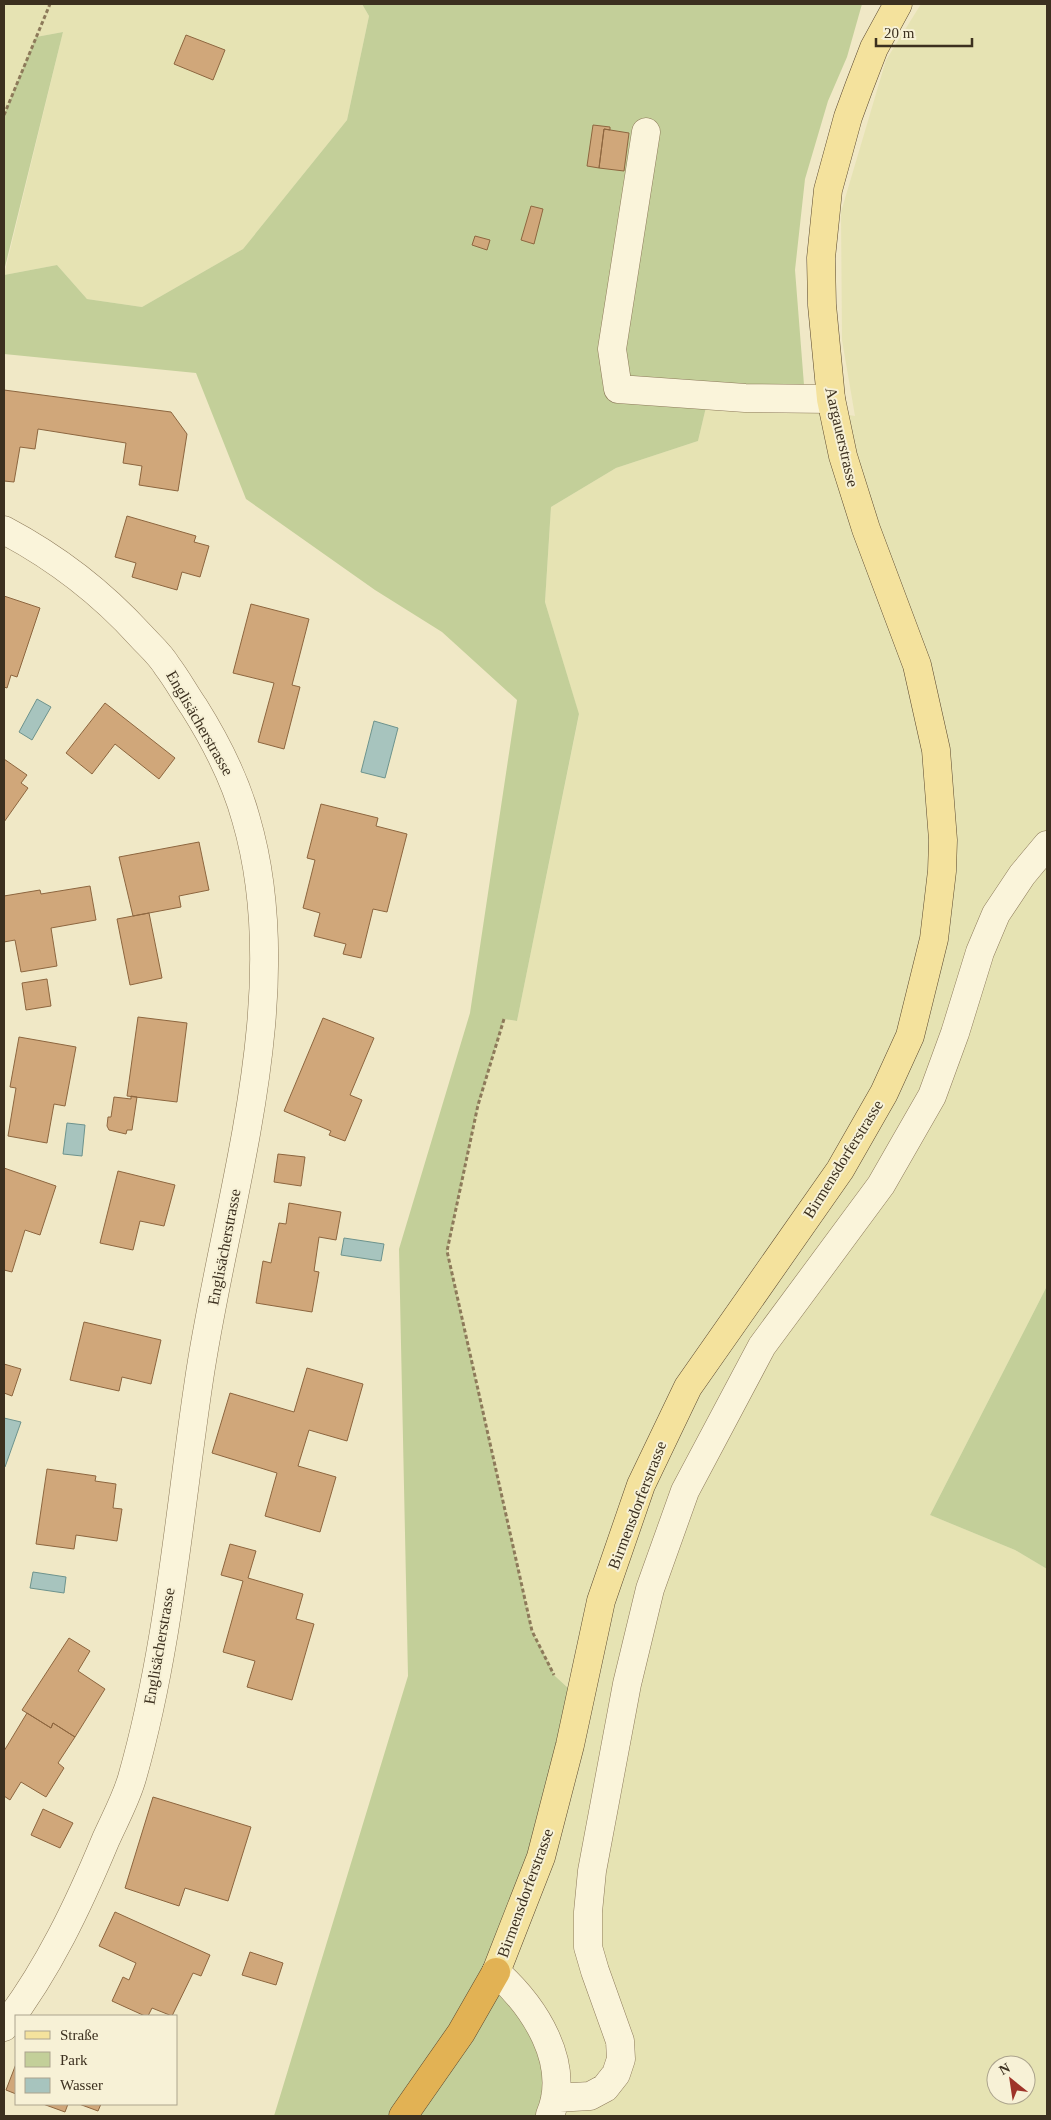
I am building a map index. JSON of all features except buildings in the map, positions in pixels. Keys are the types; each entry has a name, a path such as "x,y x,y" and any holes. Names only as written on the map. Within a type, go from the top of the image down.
{"highway":[{"path":"403,2116 462,2033 496,1972"}],"main road":[{"name":"Aargauerstrasse","path":"898,4 874,48 859,87 848,117 828,190 822,229 822,305 831,399 848,475 866,529 917,665 929,715 936,750 942,804 942,871"},
{"name":"Birmensdorferstrasse","path":"496,1972 541,1858 580,1699 601,1601 641,1485 664,1433 688,1387 840,1170 884,1093 910,1036 934,940 942,871"}],"street":[{"path":"646,132 612,349 618,389 745,398 831,399"},
{"name":"Englisächerstrasse","path":"4,530 31,544 77,576 118,610 170,670 206,726 230,771 246,818 259,875 265,940 259,1048 199,1375 160,1661 133,1772 84,1892 52,1954 4,2027"},
{"path":"552,2107 590,2096 605,2088 616,2074 620,2059 620,2041 588,1947 588,1912 592,1871 630,1674 650,1589 685,1490 762,1346 881,1185 932,1096 955,1033 980,952 996,914 1022,875 1047,845"},
{"name":"Birmensdorferstrasse","path":"496,1972 515,1989 539,2026 553,2056 558,2077 552,2107"}],"path":[{"path":"4,115 50,4"},
{"path":"504,1019 478,1105 447,1251 532,1631 555,1676 580,1699"}],"shaded area":[{"path":"4,4 362,4 369,16 347,120 243,249 142,307 87,299 57,265 4,275 63,32 36,37 4,115"},
{"path":"921,4 1047,4 1047,1286 930,1515 1015,1550 1047,1569 1047,2116 549,2116 496,1972 580,1699 555,1676 532,1631 447,1251 478,1105 504,1019 517,1021 579,715 545,602 551,507 616,468 698,441 707,403 745,398 855,416 842,340 841,212 886,60"}],"green space":[{"path":"362,4 862,4 847,57 828,101 805,179 795,270 804,385 707,403 698,441 616,468 551,507 545,602 579,714 517,1021 504,1019 478,1105 447,1251 532,1631 555,1676 580,1699 496,1972 539,2026 549,2116 274,2116 408,1676 399,1249 470,1013 517,700 442,632 375,590 246,499 196,373 4,354 4,275 57,265 87,299 142,307 243,249 347,120 369,16"},
{"path":"63,32 4,271 4,115 36,37"},
{"path":"1047,1286 1047,1569 1015,1550 930,1515"}],"water":[{"path":"37,699 51,707 32,740 19,732"},
{"path":"374,721 398,728 385,778 361,772"},
{"path":"67,1123 85,1125 82,1156 63,1154"},
{"path":"344,1238 384,1244 381,1261 341,1255"},
{"path":"4,1418 21,1422 5,1467 4,1467"},
{"path":"33,1572 66,1577 64,1593 30,1588"}]}
